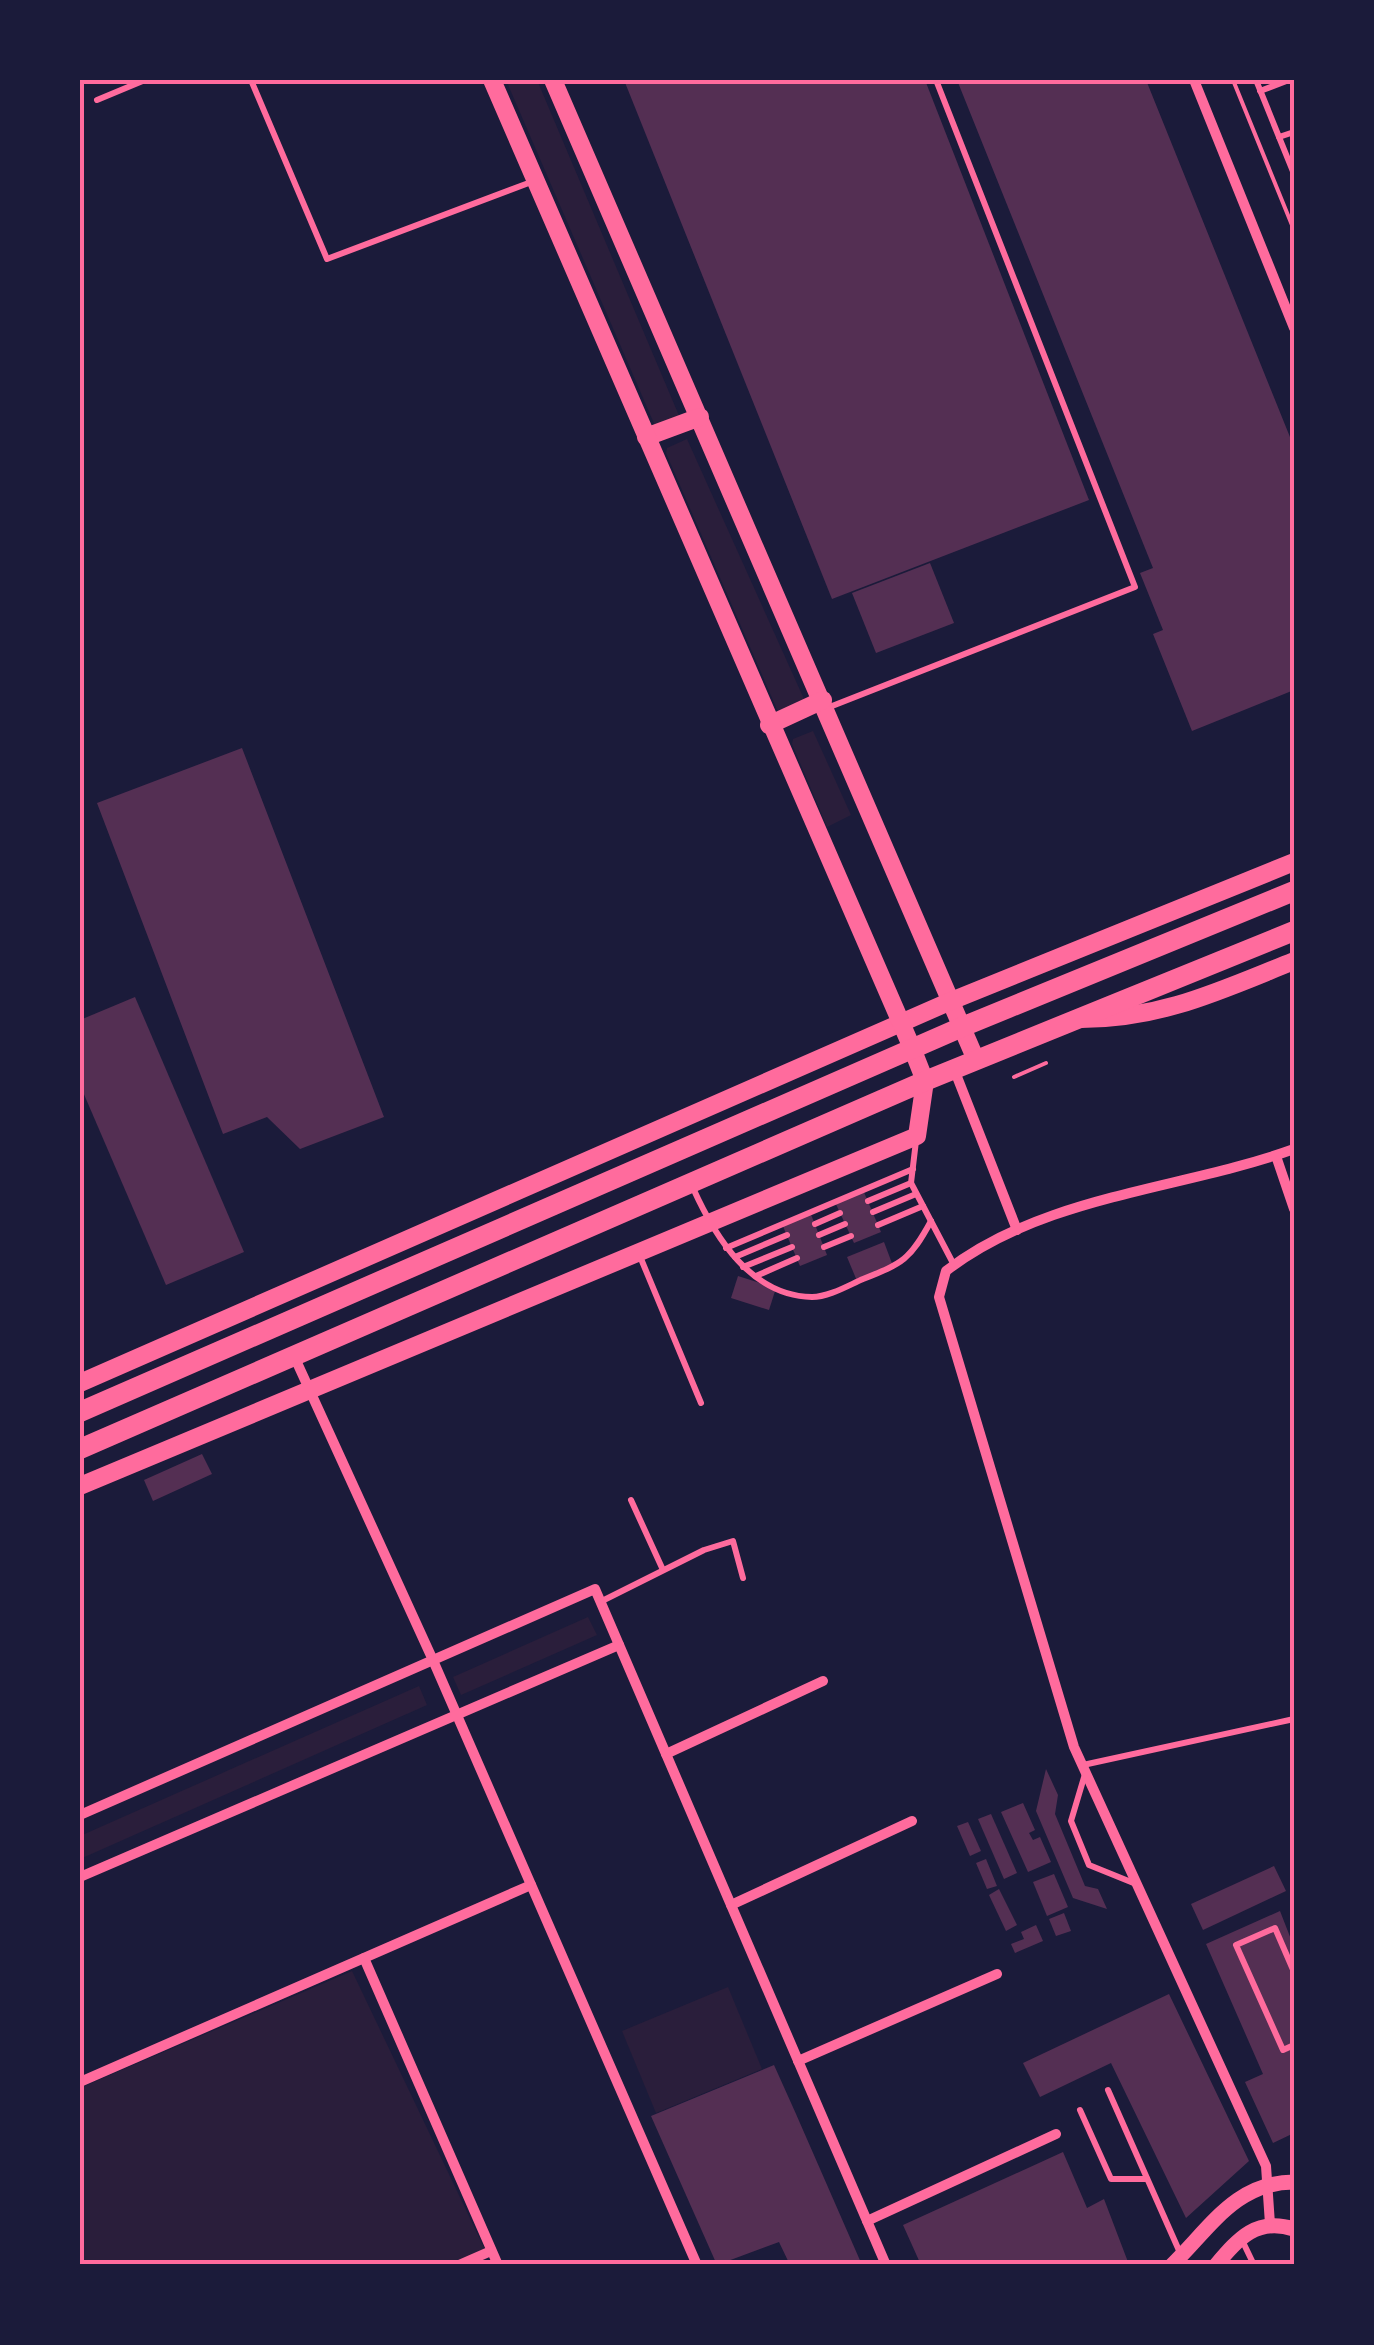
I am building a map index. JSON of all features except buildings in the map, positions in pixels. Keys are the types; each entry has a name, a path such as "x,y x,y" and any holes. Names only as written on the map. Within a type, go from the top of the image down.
{"main road":[{"path":"80,1486 917,1136 924,1081 912,1048 492,80"},
{"path":"553,80 976,1060"},
{"path":"646,437 700,417"},
{"path":"769,724 825,704"},
{"path":"80,1383 951,1001 1294,862"},
{"path":"80,1412 962,1026 1294,891"},
{"path":"80,1450 924,1081 1294,931"},
{"path":"1076,1020 1135,1018 1174,1008 1294,961"},
{"path":"681,1150 690,1183"}],"street":[{"path":"1194,80 1290,308 1294,328"},
{"path":"954,1069 1016,1230"},
{"path":"1270,2224 1260,2152 1084,1769 940,1296 940,1283 954,1265 1016,1230 1061,1212 1294,1150"},
{"path":"1276,1156 1294,1209"},
{"path":"294,1355 432,1658 697,2265"},
{"path":"80,1815 595,1589 886,2265"},
{"path":"80,1877 619,1645"},
{"path":"666,1754 823,1680"},
{"path":"731,1905 912,1821"},
{"path":"80,2082 531,1885"},
{"path":"364,1958 498,2265"},
{"path":"798,2060 998,1974"},
{"path":"867,2220 1056,2134"},
{"path":"1177,2261 1235,2199 1266,2184 1294,2182"},
{"path":"1216,2265 1241,2236 1270,2224 1294,2229"},
{"path":"459,2265 491,2251"}],"lane":[{"path":"97,100 145,80"},
{"path":"251,80 327,259 535,180"},
{"path":"825,704 1135,587 936,80"},
{"path":"1256,80 1294,174"},
{"path":"1260,91 1289,80"},
{"path":"1279,138 1294,132"},
{"path":"917,1136 911,1183 954,1265"},
{"path":"726,1248 912,1169"},
{"path":"690,1183 709,1223 735,1258 755,1276 802,1295 820,1296 905,1262 931,1222"},
{"path":"868,1201 911,1183"},
{"path":"873,1212 916,1194"},
{"path":"878,1225 923,1206"},
{"path":"814,1224 840,1213"},
{"path":"819,1235 845,1224"},
{"path":"735,1258 787,1236"},
{"path":"824,1247 850,1236"},
{"path":"744,1267 792,1247"},
{"path":"639,1253 700,1403"},
{"path":"755,1276 797,1258"},
{"path":"631,1500 664,1570"},
{"path":"600,1602 734,1541 744,1578"},
{"path":"1136,1884 1089,1865 1071,1821 1084,1769 1294,1719"},
{"path":"1294,1972 1274,1928 1236,1945 1283,2050 1294,2045"},
{"path":"1108,2090 1177,2261"},
{"path":"1080,2110 1112,2178 1147,2179"},
{"path":"1241,2236 1254,2265"}],"path":[{"path":"1233,80 1294,230"},
{"path":"1014,1076 1046,1063"}],"shaded area":[{"path":"506,80 537,80 680,418 656,428"},
{"path":"687,439 804,699 804,703 779,714 666,453 667,448"},
{"path":"813,731 851,815 827,827 792,744 793,739"},
{"path":"588,1617 597,1635 461,1695 453,1677"},
{"path":"419,1686 427,1705 80,1859 80,1836"},
{"path":"352,1971 488,2256 467,2265 80,2265 80,2088"},
{"path":"728,1987 762,2069 656,2113 622,2031"}]}
